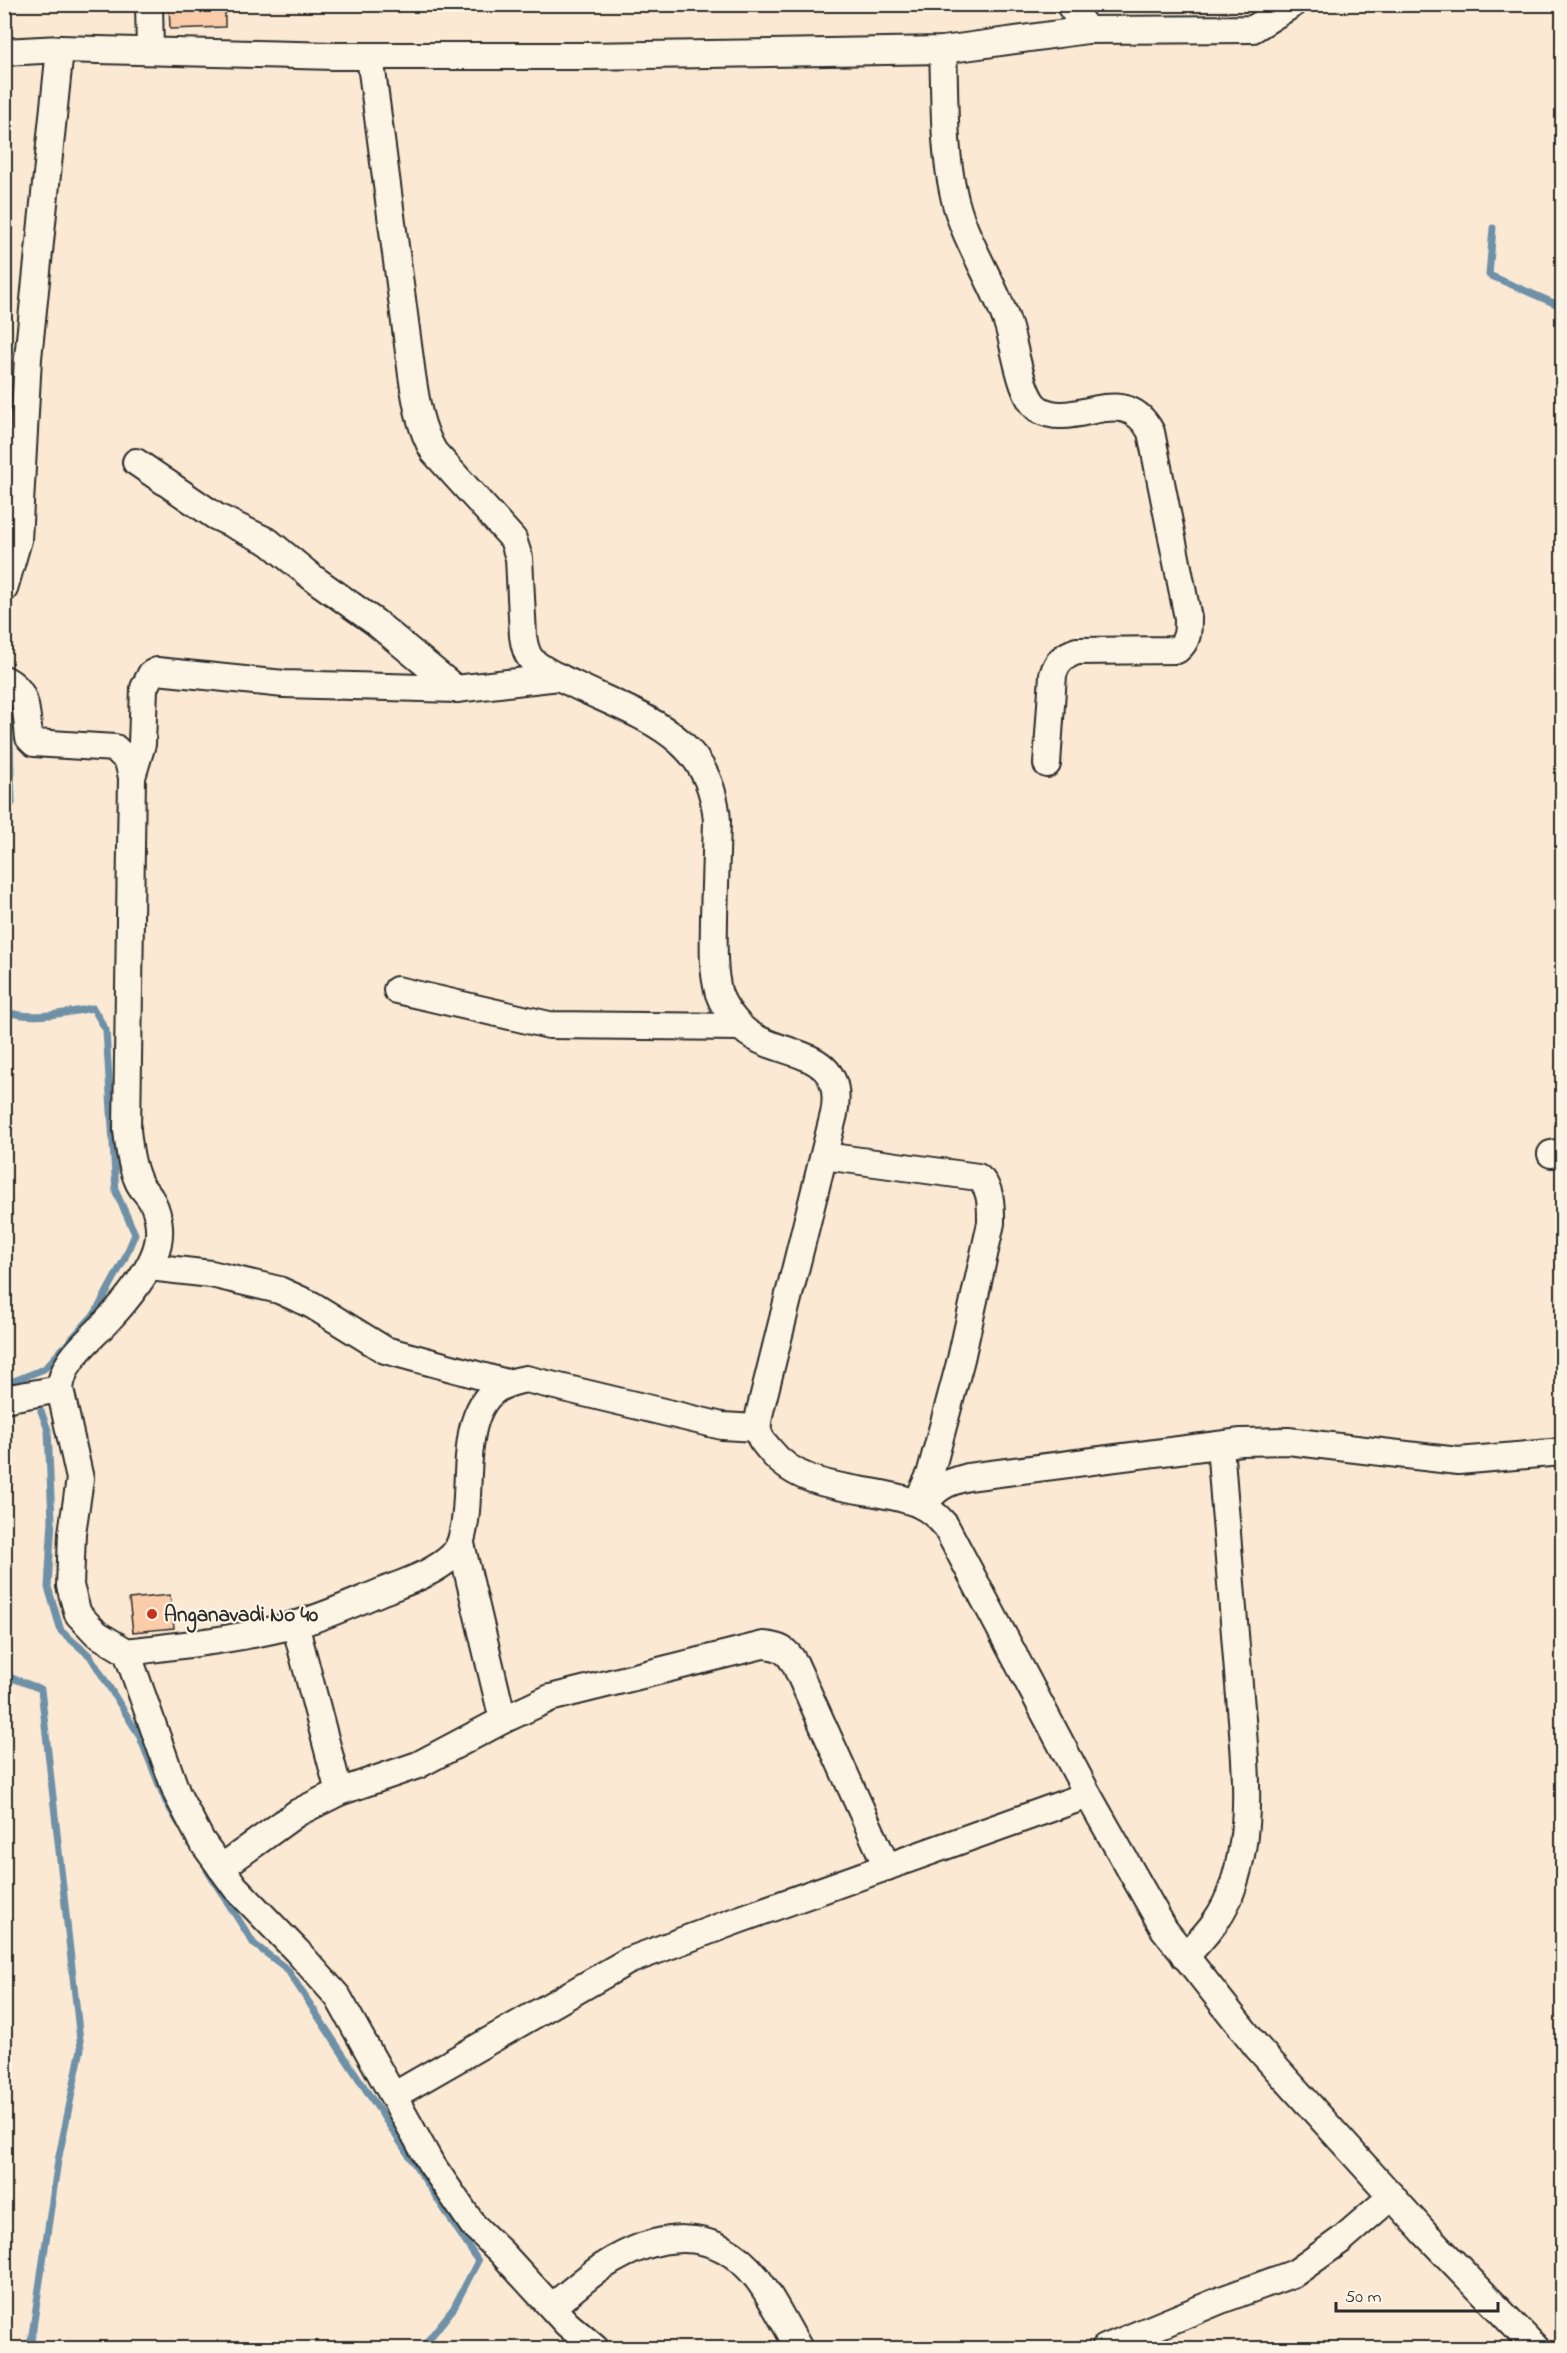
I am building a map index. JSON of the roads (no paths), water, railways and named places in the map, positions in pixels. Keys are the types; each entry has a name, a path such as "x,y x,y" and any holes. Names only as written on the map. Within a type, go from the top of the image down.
{"street":[{"path":"149,4 150,51"},
{"path":"1069,4 1086,30"},
{"path":"4,52 60,49 370,56 585,56 943,50 1086,30 1253,29 1293,4"},
{"path":"4,590 18,540 28,358 60,49"},
{"path":"943,50 946,137 953,192 966,231 1007,322 1025,388 1038,410 1048,413 1059,414 1110,408 1136,411 1145,420 1151,432 1188,618 1185,644 1177,650 1077,651 1065,656 1057,663 1053,675 1047,764"},
{"path":"370,56 412,375 422,427 434,452 513,539 519,558 525,648 530,657 548,672 669,732 686,746 704,772 716,801 713,957 717,988 726,1010 740,1027 757,1039 805,1055 819,1063 827,1071 837,1100 757,1428 760,1439 772,1453 801,1475 845,1489 881,1494 919,1505 936,1515 945,1526 1088,1795 1164,1929 1257,2047 1392,2196 1536,2349"},
{"path":"136,462 215,516 269,542 313,578 375,622 456,689"},
{"path":"132,777 142,744 144,688 151,674 157,671 284,684 456,689 559,677"},
{"path":"4,679 22,693 26,703 29,738 34,743 115,748 128,761 132,777 127,1130 130,1159 140,1185 151,1198 158,1217 159,1242 149,1267 110,1319 74,1354 61,1375 60,1389 80,1479 72,1533 70,1586 78,1614 97,1634 127,1652 238,1637 328,1614 408,1581 442,1563 453,1555 461,1544"},
{"path":"397,990 549,1024 740,1027"},
{"path":"824,1156 978,1177 987,1188 991,1203 991,1223 961,1359 930,1475 919,1505"},
{"path":"149,1267 211,1274 279,1290 312,1305 385,1350 507,1383"},
{"path":"503,1720 461,1544 466,1518 472,1433 477,1413 484,1401 495,1390 507,1383 526,1379 722,1426 757,1428"},
{"path":"4,1399 60,1389"},
{"path":"919,1505 935,1489 968,1477 1240,1442 1288,1441 1458,1461 1563,1452"},
{"path":"1185,1957 1218,1921 1233,1887 1242,1852 1246,1811 1244,1754 1220,1444"},
{"path":"295,1624 339,1792"},
{"path":"221,1868 297,1813 339,1792 418,1765 503,1720 560,1695 753,1648 775,1646 789,1653 795,1664 887,1867"},
{"path":"127,1652 177,1794 201,1840 235,1887 338,1997 430,2162 473,2225 595,2349"},
{"path":"393,2096 628,1962 1088,1795"},
{"path":"1105,2349 1221,2300 1295,2273 1341,2240 1392,2196"},
{"path":"552,2307 600,2268 622,2255 664,2241 697,2239 725,2250 747,2267 758,2279 799,2349"}],"waterway":[{"path":"1493,228 1489,275 1556,304 1562,302"},
{"path":"4,481 7,481 4,494"},
{"path":"4,706 9,713 12,803 4,813"},
{"path":"4,1011 37,1016 93,1008 106,1030 116,1192 135,1234 96,1312 44,1369 4,1385"},
{"path":"41,1411 48,1430 52,1520 48,1587 61,1631 90,1656 139,1735 166,1802 179,1824"},
{"path":"4,1675 41,1689 81,2049 58,2161 30,2348"},
{"path":"207,1870 254,1944 287,1969 478,2261 453,2309 422,2348"}],"place":[{"name":"Anganavadi No 40","path":"152,1614"}]}
